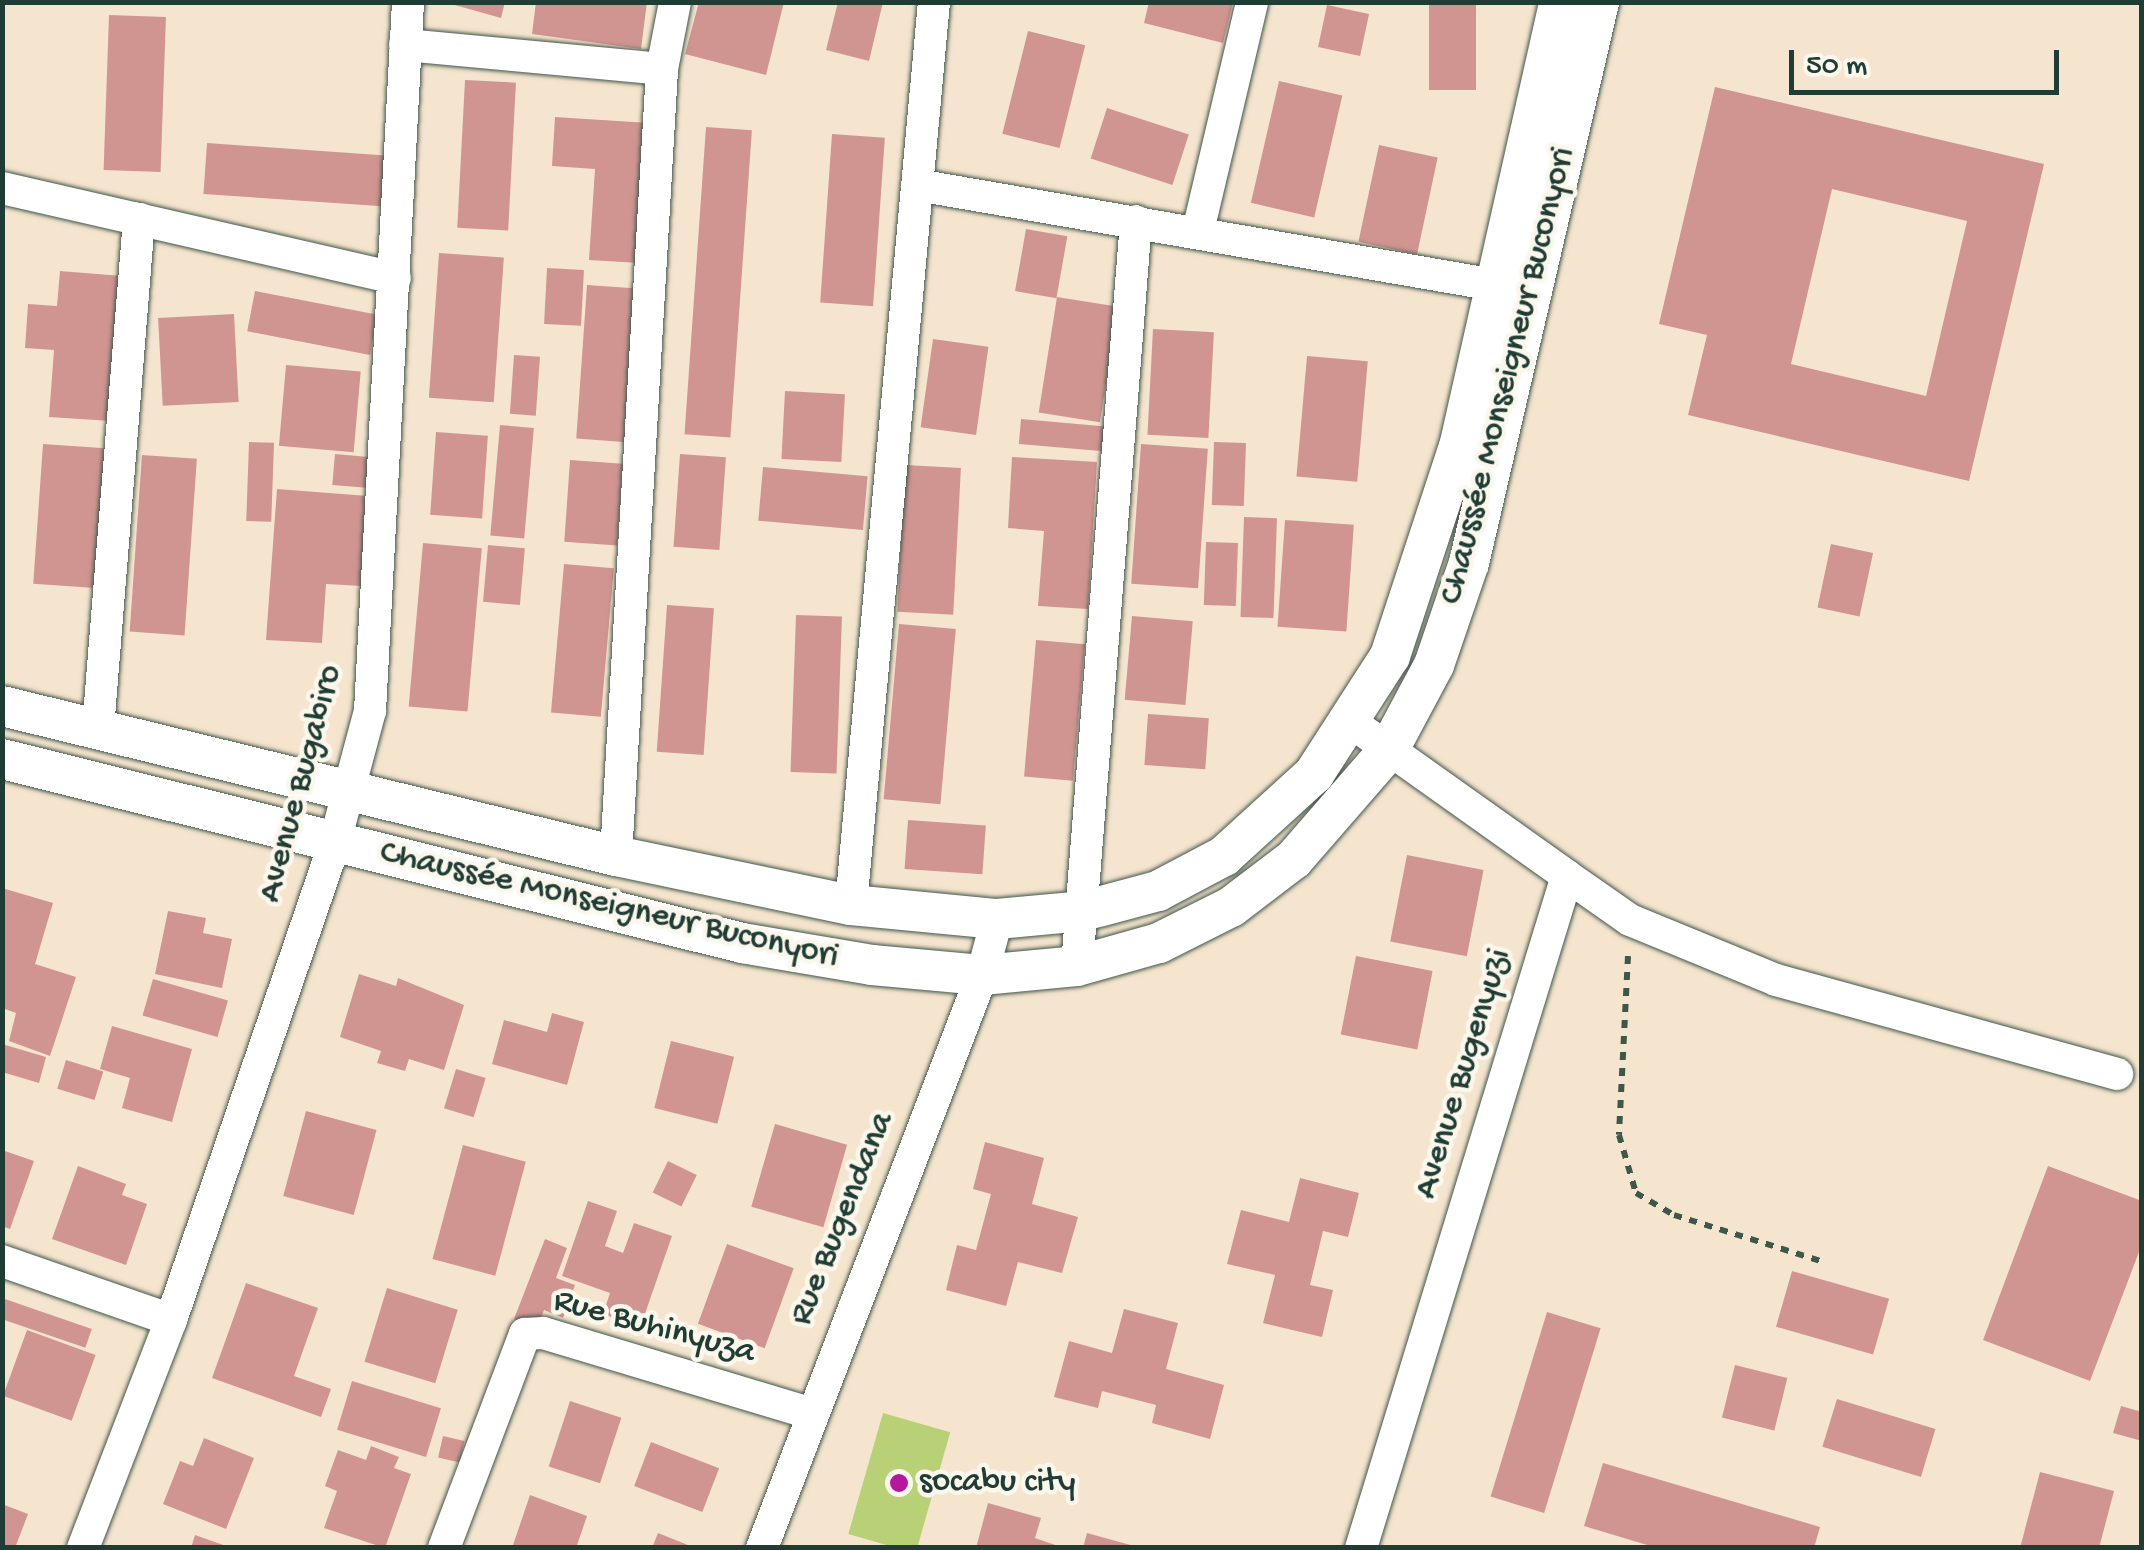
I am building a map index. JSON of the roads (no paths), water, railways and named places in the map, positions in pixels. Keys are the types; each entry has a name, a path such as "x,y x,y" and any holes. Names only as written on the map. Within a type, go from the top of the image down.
{"street":[{"name":"Avenue Bugabiro","path":"83,1548 172,1320 334,844 370,710 378,639 408,2"},
{"path":"616,856 662,69 674,2"},
{"path":"851,905 934,2"},
{"path":"1198,231 1252,2"},
{"name":"Chaussée Monseigneur Buconyori","path":"2,759 742,943 982,975 1076,966 1159,943 1231,907 1294,859 1388,751 1434,665 1469,563 1559,2"},
{"name":"Chaussée Monseigneur Buconyori","path":"2,706 616,856 851,905 997,919 1083,912 1158,891 1224,856 1314,774 1352,723 1390,656 1429,550 1514,288 1600,2"},
{"path":"406,45 662,69"},
{"path":"917,185 1514,288"},
{"path":"2,188 395,278"},
{"path":"98,730 140,219"},
{"path":"1076,966 1136,221"},
{"path":"1352,723 1630,920 1776,980 2117,1074"},
{"name":"Avenue Bugenyuzi","path":"1361,1548 1567,876"},
{"name":"Rue Bugendana","path":"762,1548 809,1413 982,975 997,919"},
{"path":"2,1261 172,1320"},
{"name":"Rue Buhinyuza","path":"444,1548 525,1334 543,1333 809,1413"}],"place":[{"name":"socabu city","path":"899,1483"}]}
